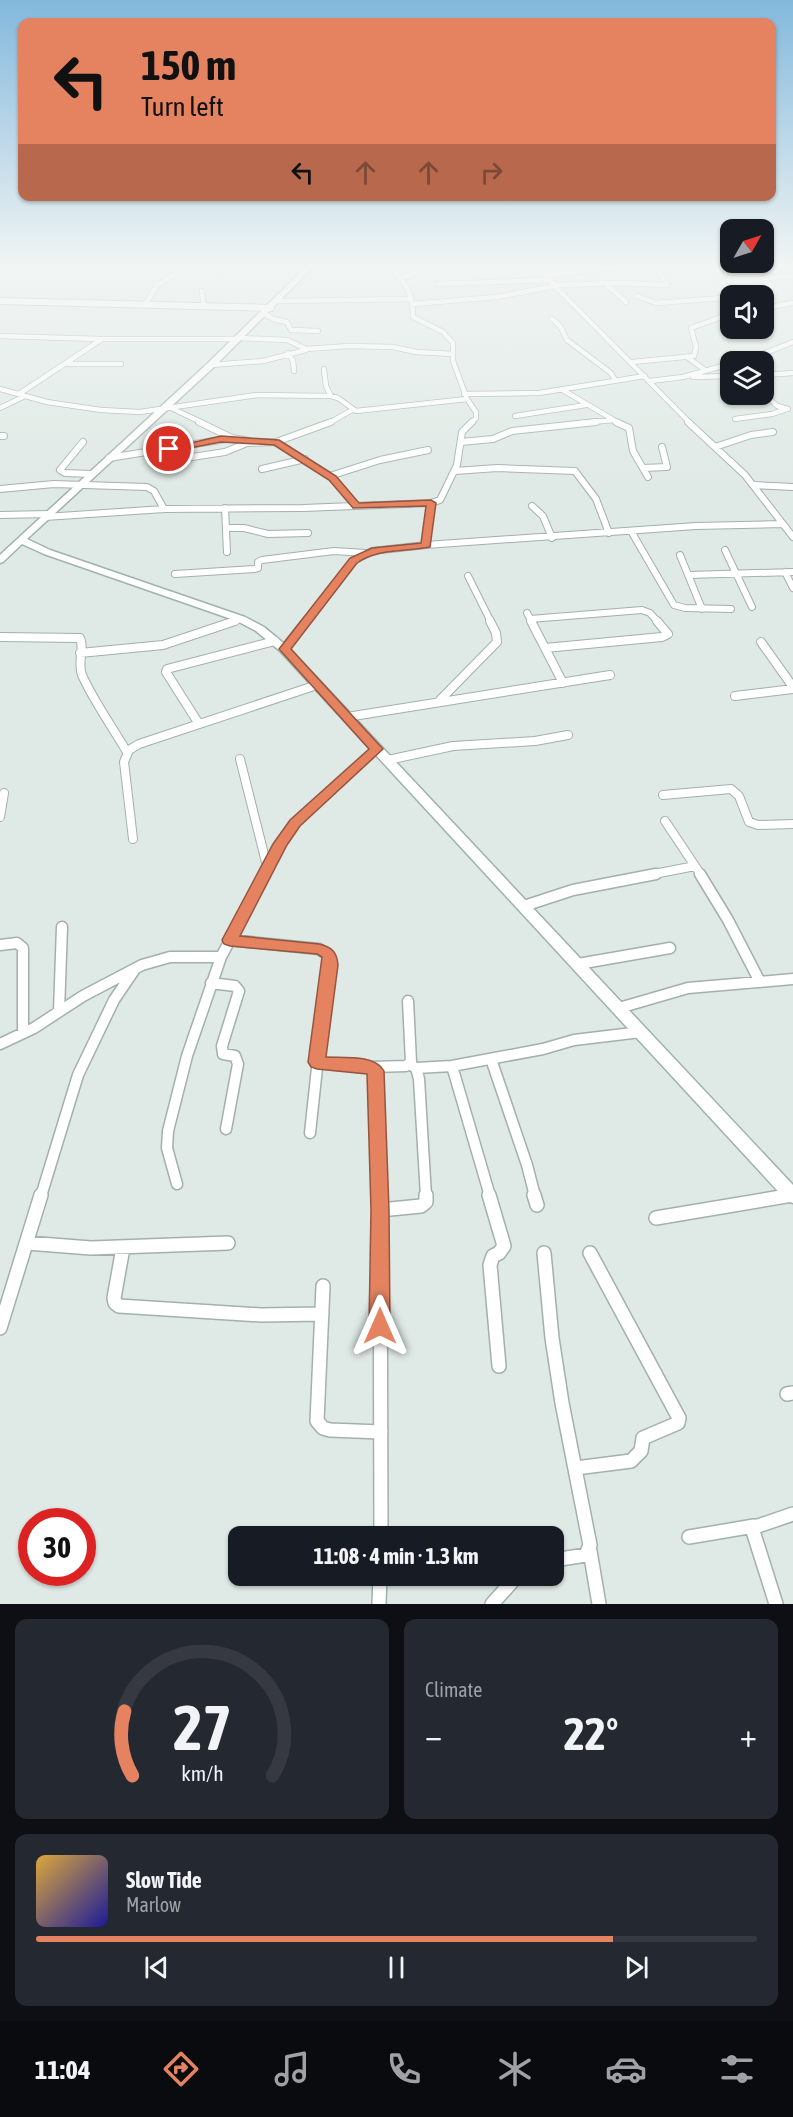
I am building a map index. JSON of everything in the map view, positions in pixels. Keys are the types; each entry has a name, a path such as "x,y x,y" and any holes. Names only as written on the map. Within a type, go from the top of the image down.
{"main road":[{"path":"0,560 236,341"},
{"path":"21,540 47,552 241,619 285,649 793,1196"}],"street":[{"path":"0,408 100,341"},
{"path":"289,341 306,350"},
{"path":"0,515 164,509 356,506 439,501 442,489 455,471 462,432 474,422 476,415 466,397 453,361 454,345 452,341"},
{"path":"568,341 611,373 615,380"},
{"path":"610,341 685,419 754,485 793,537"},
{"path":"632,362 687,357 696,353 694,341"},
{"path":"773,351 793,342"},
{"path":"210,365 263,361 288,353 349,346 393,347 416,352 453,354"},
{"path":"288,353 293,361 294,371"},
{"path":"687,357 705,370"},
{"path":"68,364 121,364"},
{"path":"689,376 720,366"},
{"path":"324,369 326,386 331,396"},
{"path":"774,375 793,374"},
{"path":"167,407 232,438 253,442 276,442 326,425 352,410 466,397 534,393 645,376"},
{"path":"650,381 689,376 720,376"},
{"path":"0,388 47,402 118,411 143,412 257,395 331,396 340,399 352,410"},
{"path":"561,389 629,428 633,451 648,477"},
{"path":"774,403 790,410"},
{"path":"515,416 586,405"},
{"path":"735,419 790,410"},
{"path":"461,442 493,439 512,431 614,420"},
{"path":"715,447 751,435 772,432"},
{"path":"109,458 232,438"},
{"path":"83,442 60,470 65,473 92,474"},
{"path":"179,459 228,451 253,442"},
{"path":"276,442 330,476 356,506"},
{"path":"643,468 667,467 662,447"},
{"path":"330,476 380,460 428,450"},
{"path":"262,469 305,459"},
{"path":"455,471 497,468 575,471 596,499 609,533"},
{"path":"0,489 45,484 147,487 154,491 164,509"},
{"path":"754,485 793,487"},
{"path":"426,545 431,503"},
{"path":"532,506 543,516 552,538"},
{"path":"225,508 227,552"},
{"path":"176,574 254,569 258,568 258,562 262,560 326,552 366,553 426,545 552,538 696,526 783,524"},
{"path":"226,528 244,528 268,534 308,532"},
{"path":"631,531 674,605 680,608 731,609"},
{"path":"725,550 752,607"},
{"path":"285,649 354,561 366,553"},
{"path":"680,555 702,609"},
{"path":"688,576 789,572 793,588"},
{"path":"440,700 497,642 496,633 468,576"},
{"path":"545,648 662,637 668,633 650,613 642,610 528,616 545,648 564,683"},
{"path":"80,653 163,645 241,619"},
{"path":"0,637 77,637 82,642 80,653 82,674 127,752"},
{"path":"199,724 166,672 167,669 275,641"},
{"path":"735,696 793,688 761,642"},
{"path":"347,717 440,700 610,675"},
{"path":"133,839 124,762 127,752 139,744 316,685"},
{"path":"388,760 453,746 535,741 568,735"},
{"path":"177,1184 167,1148 168,1131 187,1056 221,957 280,844 295,823 377,749"},
{"path":"240,759 268,870"},
{"path":"663,795 731,789 739,796 749,822 758,825 793,824"},
{"path":"0,817 4,793"},
{"path":"665,821 737,933 760,982"},
{"path":"524,906 573,890 695,866"},
{"path":"59,1011 62,927"},
{"path":"230,940 319,949 329,956 330,965 310,1133"},
{"path":"0,945 17,943 23,948 23,1033"},
{"path":"578,964 670,948"},
{"path":"0,1044 135,969 170,957 221,957"},
{"path":"0,1328 78,1075 114,1000 135,969"},
{"path":"619,1008 688,988 793,979"},
{"path":"211,983 235,986 239,991 222,1046 223,1054 235,1056 238,1064 226,1129"},
{"path":"380,1210 421,1206 426,1202 419,1079 411,1062 408,1001"},
{"path":"317,1062 372,1067 452,1066 574,1040 641,1032"},
{"path":"491,1059 527,1165 537,1205"},
{"path":"452,1066 504,1246 499,1253 493,1256 490,1264 499,1365"},
{"path":"372,1067 376,1071 380,1210 381,1526"},
{"path":"656,1218 793,1196"},
{"path":"27,1243 91,1248 228,1243"},
{"path":"123,1248 114,1298 115,1303 119,1306 261,1315 322,1314"},
{"path":"543,1253 554,1349 599,1604"},
{"path":"576,1468 631,1461 638,1456 643,1438 647,1434 678,1423 679,1418 590,1253"},
{"path":"323,1286 316,1411 319,1425 330,1430 381,1432"},
{"path":"689,1537 754,1526 793,1515"},
{"path":"754,1526 752,1532 773,1589 776,1604"},
{"path":"564,1558 586,1555 590,1551"},
{"path":"379,1604 380,1586"},
{"path":"492,1604 508,1586"}],"route":[{"path":"169,449 232,438 253,442 276,442 333,478 356,506 431,503 426,545 372,551 360,556 285,649 377,749 295,823 280,844 230,940 319,949 326,952 330,965 317,1062 368,1066 376,1071 380,1210 380,1326"}]}
